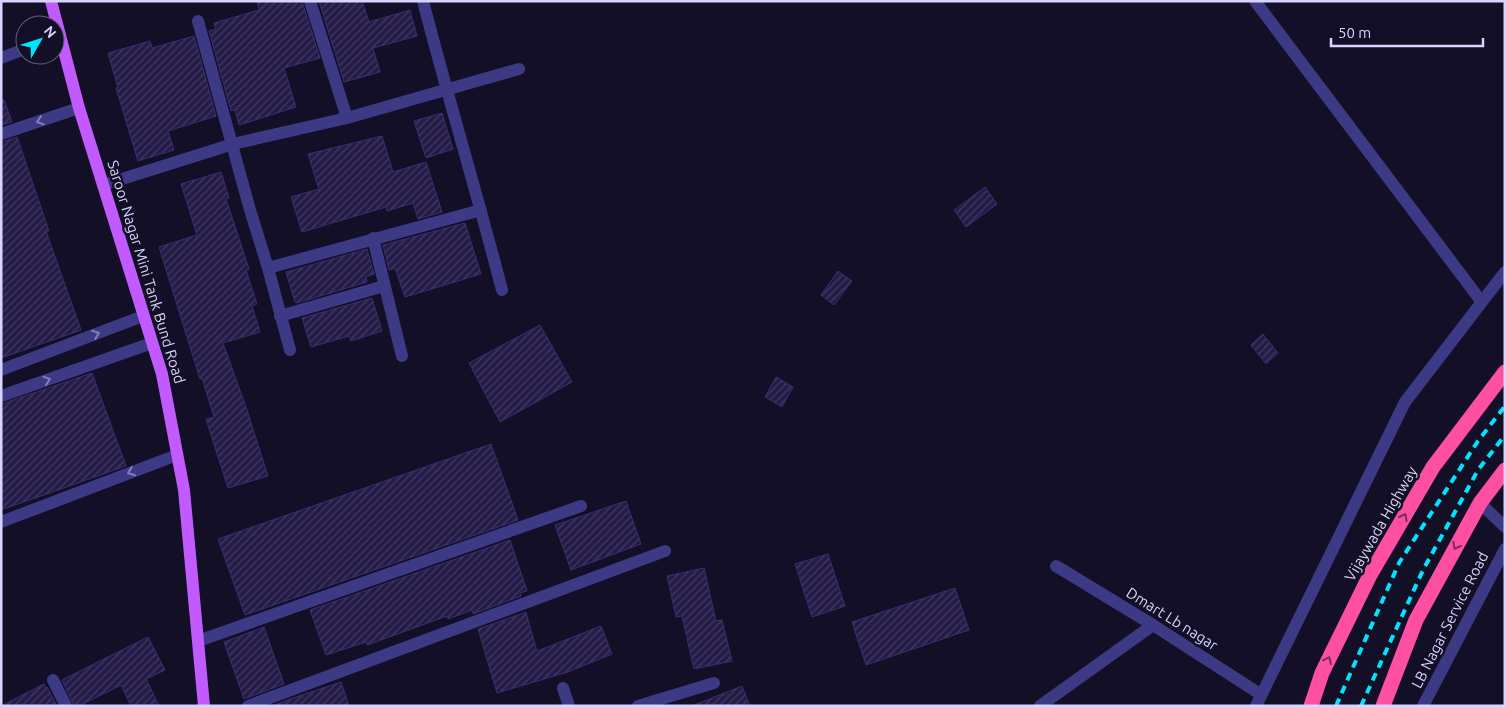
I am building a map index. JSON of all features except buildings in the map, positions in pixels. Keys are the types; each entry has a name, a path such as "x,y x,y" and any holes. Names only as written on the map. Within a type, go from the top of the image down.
{"highway":[{"name":"Vijaywada Highway","path":"1311,706 1322,674 1370,575 1428,475 1505,372"},
{"path":"1383,706 1416,620 1480,503 1505,470"}],"main road":[{"name":"Saroor Nagar Mini Tank Bund Road","path":"51,1 54,15"},
{"name":"Saroor Nagar Mini Tank Bund Road","path":"65,61 162,374 184,490 204,706"}],"street":[{"path":"310,1 347,118"},
{"path":"423,1 445,89 481,210 502,290"},
{"path":"1255,1 1481,302"},
{"path":"198,21 290,350"},
{"path":"1,58 15,53"},
{"path":"103,185 233,144 347,118 519,68"},
{"path":"1,134 79,108"},
{"path":"268,268 481,210"},
{"path":"373,238 402,356"},
{"path":"1258,700 1405,402 1505,272"},
{"path":"280,316 384,286"},
{"path":"1,370 143,316"},
{"path":"1,396 152,343"},
{"path":"1,522 177,455"},
{"path":"1480,503 1505,527"},
{"path":"198,641 581,506"},
{"name":"LB Nagar Service Road","path":"1423,706 1505,549"},
{"path":"248,706 665,551"},
{"name":"Dmart Lb nagar","path":"1056,566 1153,625 1258,700"},
{"path":"1040,706 1153,625"},
{"path":"53,680 66,706"},
{"path":"638,706 714,683"},
{"path":"563,688 569,706"}],"railway":[{"path":"1336,706 1399,563 1478,441 1505,406"},
{"path":"1361,706 1423,570 1478,470 1505,435"}]}
